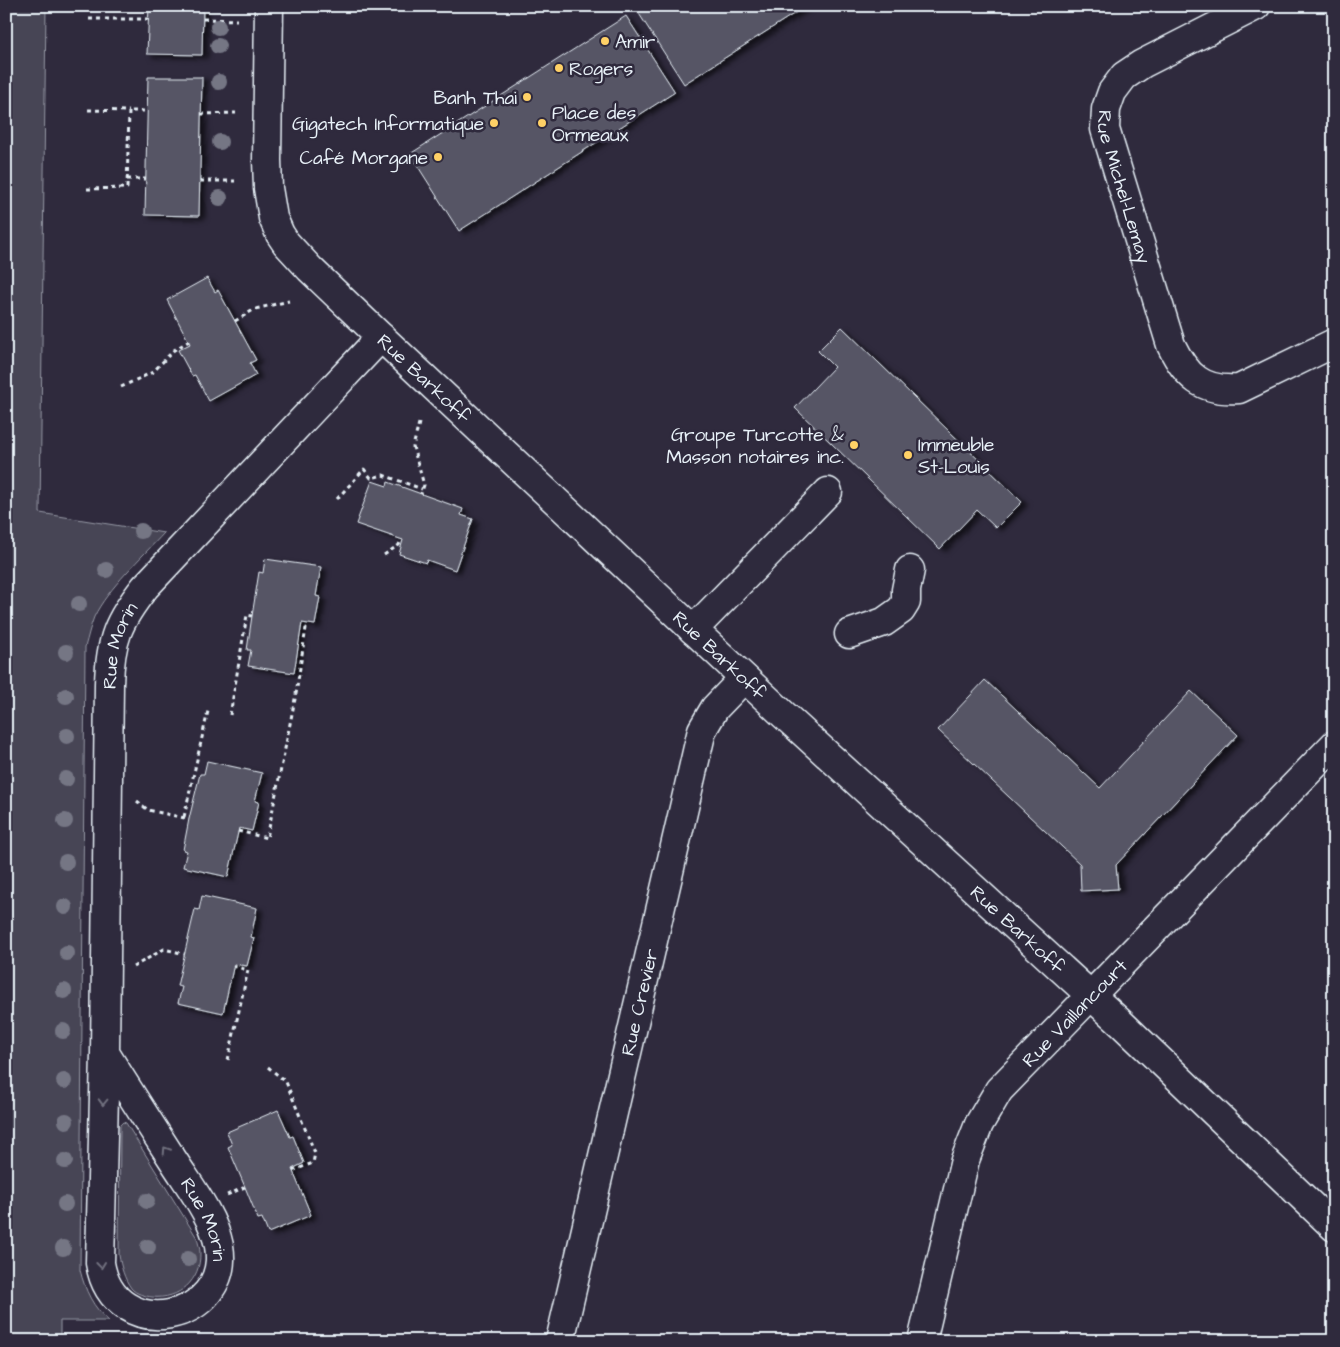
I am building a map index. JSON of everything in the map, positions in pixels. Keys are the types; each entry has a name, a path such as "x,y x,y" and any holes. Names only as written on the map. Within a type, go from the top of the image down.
{"street":[{"name":"Rue Barkoff","path":"269,6 268,188 273,218 280,234 298,256 381,337 744,678 1090,995 1334,1227"},
{"name":"Rue Michel-Lemay","path":"1256,6 1142,64 1124,76 1112,92 1106,109 1105,129 1171,345 1179,362 1190,374 1207,386 1223,390 1239,389 1334,343"},
{"name":"Rue Morin","path":"105,1054 197,1197 216,1234 220,1266 214,1284 200,1300 183,1311 174,1314 155,1317 136,1313 128,1309 114,1296 104,1281 100,1263 105,1054 110,661 117,630 128,610 146,587 381,337"},
{"path":"693,630 828,492"},
{"path":"849,634 884,622 901,610 906,602 910,570"},
{"name":"Rue Crevier","path":"560,1341 702,730 716,708 744,678"},
{"name":"Rue Vaillancourt","path":"922,1341 965,1160 979,1124 999,1090 1334,745"}],"path":[{"path":"88,19 149,19"},
{"path":"203,19 237,20"},
{"path":"88,110 147,111"},
{"path":"87,189 127,188 129,111"},
{"path":"202,114 236,113"},
{"path":"127,179 146,179"},
{"path":"200,181 235,181"},
{"path":"235,321 255,309 289,301"},
{"path":"121,387 153,372 174,350 189,342"},
{"path":"420,423 413,447 424,485 421,494"},
{"path":"336,499 364,469 371,478 383,475 422,489"},
{"path":"384,555 399,545 401,540"},
{"path":"230,715 246,615 252,616"},
{"path":"238,831 267,838 300,674 306,628 301,627"},
{"path":"184,818 208,711"},
{"path":"132,797 148,810 189,819"},
{"path":"128,969 164,949 185,954"},
{"path":"228,1060 248,970 233,966"},
{"path":"268,1067 286,1082 315,1153 313,1163 292,1171"},
{"path":"220,1198 245,1188"}],"shaded area":[{"path":"6,6 46,6 40,513 164,533 126,573 100,606 94,617 85,647 80,1270 90,1298 109,1321 60,1321 60,1341 6,1341"},
{"path":"123,1122 126,1123 197,1238 200,1253 197,1272 186,1286 179,1292 171,1295 152,1297 135,1292 131,1288 122,1268 119,1255 120,1125"}],"building":[{"path":"149,6 203,6 202,55 147,54"},
{"name":"Place des Ormeaux","path":"640,6 806,6 684,84 636,9"},
{"name":"Place des Ormeaux","path":"626,16 675,92 459,231 410,154"},
{"path":"148,77 202,77 199,216 145,215"},
{"path":"207,278 215,292 218,290 256,360 250,363 256,375 209,401 195,375 192,376 178,350 190,344 167,300"},
{"name":"Immeuble St-Louis","path":"842,327 1022,502 996,528 977,510 940,549 795,408 834,367 818,351"},
{"path":"372,481 387,486 388,482 463,509 461,515 473,519 455,570 427,560 426,563 399,554 403,540 356,524"},
{"path":"265,559 321,567 316,596 320,597 315,625 302,623 294,673 248,666 251,650 247,650 252,616 259,572 263,573"},
{"path":"985,680 1100,788 1191,691 1238,735 1116,865 1118,889 1081,891 1080,864 938,730"},
{"path":"207,761 262,773 255,801 259,802 252,831 239,828 228,877 183,867 187,851 183,850 189,819 200,774 204,774"},
{"path":"202,896 257,908 251,937 254,938 247,966 234,964 223,1013 178,1003 182,987 177,986 195,909 199,910"},
{"path":"278,1110 290,1137 293,1136 304,1163 292,1169 311,1215 268,1233 262,1218 258,1219 228,1147 232,1145 227,1132"}],"place":[{"name":"Amir","path":"605,41"},
{"name":"Rogers","path":"559,68"},
{"name":"Banh Thai","path":"527,97"},
{"name":"Gigatech Informatique","path":"494,123"},
{"name":"Place des Ormeaux","path":"542,123"},
{"name":"Café Morgane","path":"438,157"},
{"name":"Groupe Turcotte & Masson notaires inc.","path":"854,445"},
{"name":"Immeuble St-Louis","path":"908,455"}]}
